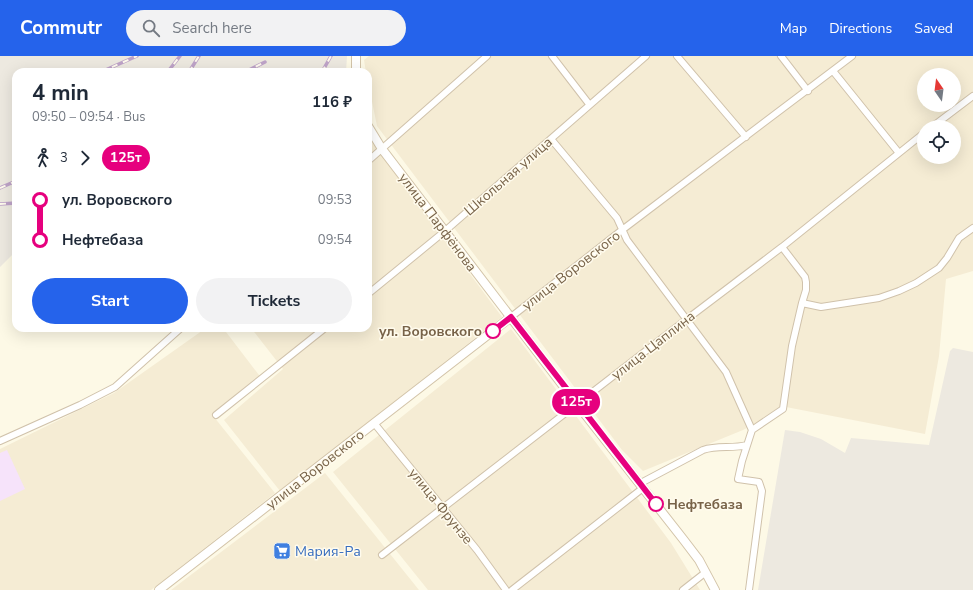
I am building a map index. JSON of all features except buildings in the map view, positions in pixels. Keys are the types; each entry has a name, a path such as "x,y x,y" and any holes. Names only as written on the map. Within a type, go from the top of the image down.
{"main road":[{"path":"356,56 356,68"},
{"name":"улица Парфёнова","path":"372,132 382,148 577,404 683,539 706,572 716,590"},
{"name":"улица Воровского","path":"159,590 511,317"}],"street":[{"path":"372,157 487,56"},
{"path":"552,56 589,104"},
{"name":"Школьная улица","path":"372,291 445,230 646,56"},
{"path":"677,56 746,137"},
{"path":"781,56 808,91"},
{"name":"улица Воровского","path":"511,317 622,230 808,91 852,56"},
{"path":"833,71 899,153"},
{"path":"941,120 973,96"},
{"path":"551,139 617,218 627,240 726,372 752,430"},
{"name":"улица Цаплина","path":"382,555 782,247 917,139"},
{"path":"802,303 821,307 879,298 899,291 916,283 939,268 959,238 973,228"},
{"path":"749,590 762,492 759,482 738,479 752,430 783,409 792,346 806,290 805,277 782,247"},
{"path":"0,441 80,405 114,387 177,332"},
{"path":"216,416 320,332"},
{"name":"улица Фрунзе","path":"374,423 443,507 506,590"},
{"path":"512,590 641,486 703,450 718,447 736,447 747,445"},
{"path":"684,590 706,572"}],"shaded area":[{"path":"0,56 347,56 346,68 12,68 12,255 0,267"},
{"path":"369,56 973,56 973,271 946,279 939,356 925,434 786,407 743,430 643,471 622,450 377,126 372,102 372,68 365,68 364,60"},
{"path":"372,142 502,317 280,491 224,420 283,369 254,332 372,332"},
{"path":"511,329 671,543 700,590 428,590 333,472"},
{"path":"200,332 226,332 262,379 214,417 275,493 151,590 0,590 0,449 114,393"},
{"path":"953,348 973,352 973,590 758,590 785,430 800,432 821,439 845,453 851,438 929,445 950,351"},
{"path":"7,450 25,489 0,501 0,453"},
{"path":"325,473 419,590 171,590"}],"railway":[{"path":"110,68 137,56"},
{"path":"171,68 180,56"},
{"path":"192,68 199,56"},
{"path":"324,68 331,56"},
{"path":"253,68 265,62"},
{"path":"0,188 12,183"},
{"path":"0,204 12,203"}],"bus line":[{"name":"125т","path":"493,331 511,317 656,504"}],"place":[{"name":"ул. Воровского","path":"493,331"},
{"name":"Нефтебаза","path":"656,504"},
{"name":"Мария-Ра","path":"282,551"}]}
